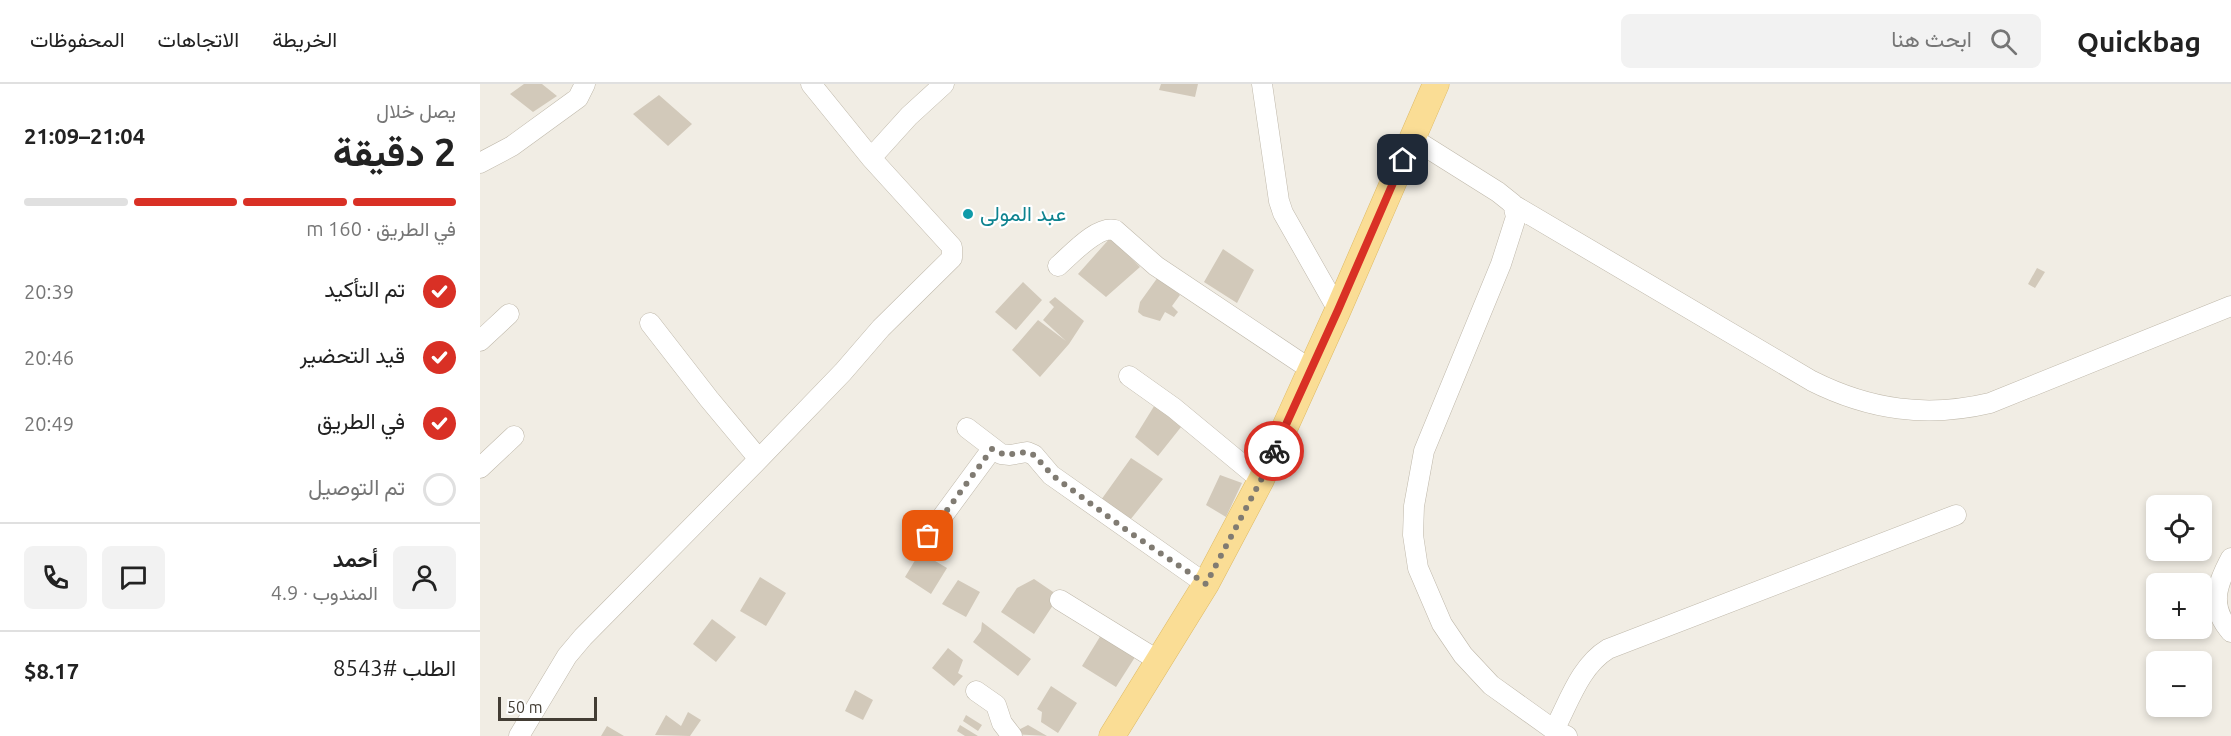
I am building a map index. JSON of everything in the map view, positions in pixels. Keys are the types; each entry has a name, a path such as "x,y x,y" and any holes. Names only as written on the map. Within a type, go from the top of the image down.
{"main road":[{"path":"1112,736 1206,584 1261,480 1436,84"}],"street":[{"path":"480,163 512,146 578,98 585,84"},
{"path":"519,736 567,656 582,637 759,459 843,372 881,328 952,258 952,247 871,158 811,84"},
{"path":"871,158 909,116 944,84"},
{"path":"1262,84 1281,207 1338,310"},
{"path":"1412,138 1498,192 1512,204 1812,381 1852,399 1894,409 1952,410 1990,403 2231,306"},
{"path":"1512,204 1516,216 1501,264 1424,451 1417,479 1413,535 1418,568 1442,624 1463,655 1491,685 1561,733 1586,668 1595,657 1608,649 1956,515"},
{"path":"1058,266 1099,231 1115,230 1156,266 1310,369"},
{"path":"480,341 509,314"},
{"path":"650,323 759,459"},
{"path":"1129,376 1174,408 1261,480"},
{"path":"967,428 992,449 1005,455 1027,452 1034,455 1052,475 1129,532 1206,584"},
{"path":"480,468 514,436"},
{"path":"928,536 992,449"},
{"path":"2231,558 2219,580 2216,596 2219,613 2231,632"},
{"path":"1060,600 1160,661"},
{"path":"976,691 996,705 1002,723 1012,736"}],"building":[{"path":"524,84 542,84 557,96 533,112 510,94"},
{"path":"1161,84 1198,84 1195,97 1159,90"},
{"path":"659,95 692,124 668,146 633,114"},
{"path":"1111,237 1140,267 1106,297 1078,274"},
{"path":"1223,249 1254,270 1237,303 1204,282"},
{"path":"2037,268 2045,272 2035,288 2028,284"},
{"path":"1158,277 1180,295 1172,306 1178,312 1174,317 1165,312 1160,321 1143,316 1138,312 1140,302"},
{"path":"1023,282 1042,300 1016,330 995,312"},
{"path":"1055,297 1084,321 1069,344 1040,377 1012,350 1038,320 1066,341 1043,320 1054,307 1049,302"},
{"path":"1156,403 1185,422 1158,456 1135,437"},
{"path":"1131,458 1163,479 1130,520 1101,500"},
{"path":"1220,475 1242,483 1226,517 1206,505"},
{"path":"920,552 947,568 931,594 905,577"},
{"path":"760,577 786,593 766,626 740,611"},
{"path":"1034,579 1059,596 1034,634 1001,612 1017,588"},
{"path":"958,580 980,592 966,617 942,604"},
{"path":"712,619 736,637 716,662 693,644"},
{"path":"982,622 1031,659 1018,676 973,642 981,631"},
{"path":"1109,622 1144,643 1116,687 1082,666"},
{"path":"948,648 963,660 958,673 963,676 954,686 932,668"},
{"path":"1051,686 1077,703 1058,733 1041,722 1042,712 1037,709"},
{"path":"855,690 873,700 863,720 845,711"},
{"path":"688,712 701,720 690,736 655,735 666,715 681,726"},
{"path":"966,715 982,725 978,731 963,721"},
{"path":"960,725 978,736 965,736 957,731"},
{"path":"1028,725 1047,736 1011,734"},
{"path":"607,726 624,736 601,736"}],"way so far":[{"path":"928,536 992,449 1005,455 1027,452 1036,457 1052,475 1129,532 1206,584 1274,451"}],"place":[{"name":"عبد المولى","path":"968,214"}],"route":[{"path":"1274,451 1403,160"}]}
